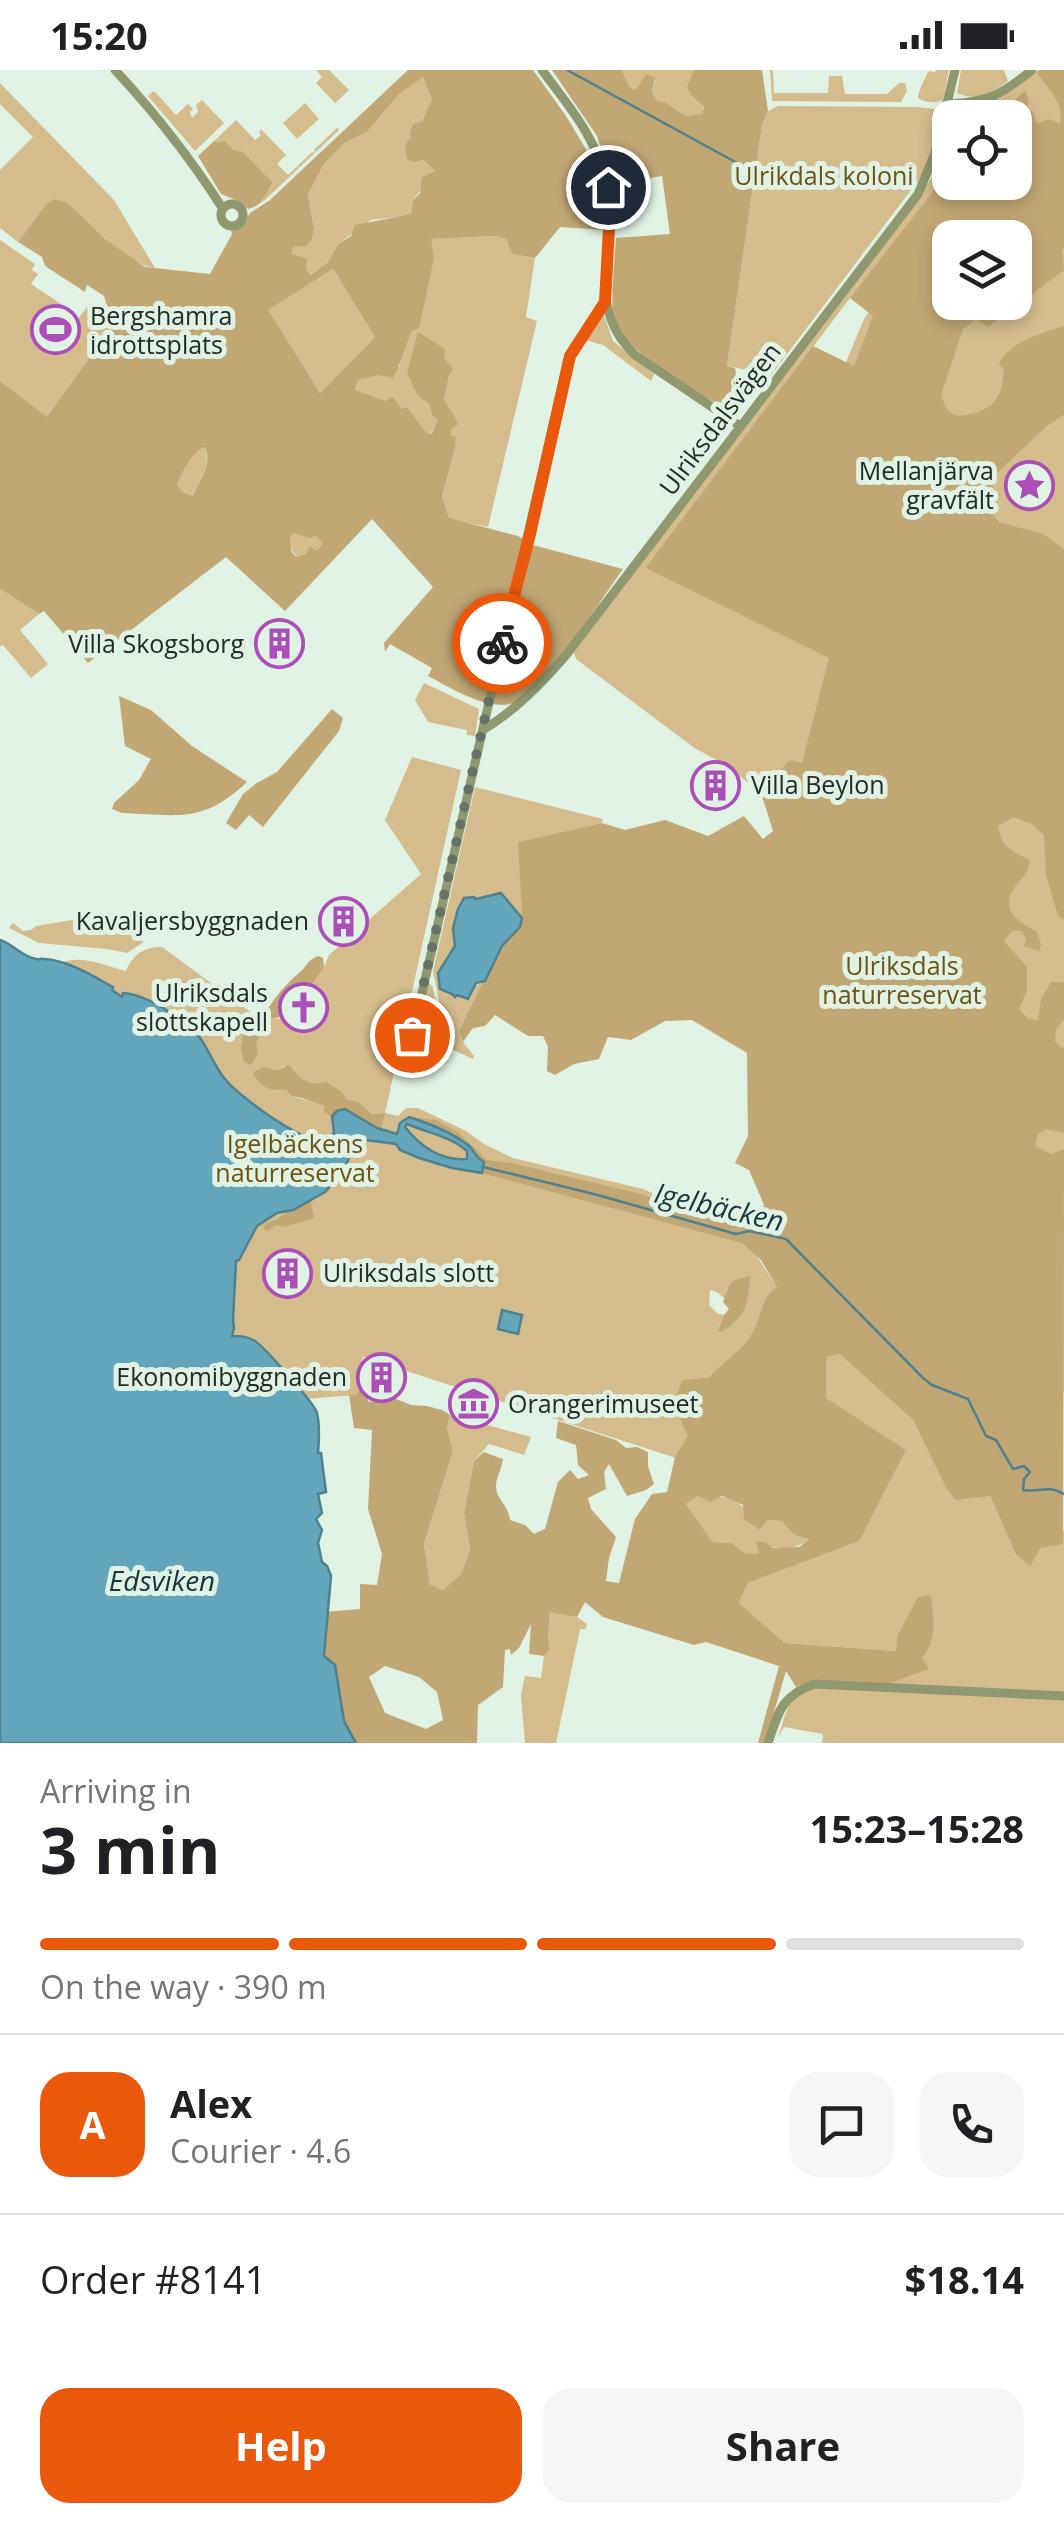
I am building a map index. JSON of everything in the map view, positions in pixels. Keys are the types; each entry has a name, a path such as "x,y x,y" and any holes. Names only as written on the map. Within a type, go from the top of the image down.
{"street":[{"path":"115,70 191,158 223,209"},
{"path":"542,70 586,128 608,187 605,302 614,328 635,354 740,426"},
{"name":"Ulriksdalsvägen","path":"949,100 956,70"},
{"path":"989,100 1032,70"},
{"name":"Ulriksdalsvägen","path":"483,730 502,719 538,687 567,654 918,194 932,161"},
{"path":"409,1049 570,356 605,302"},
{"path":"768,1743 779,1709 801,1688 814,1684 1064,1696"}],"green space":[{"path":"316,70 329,70 349,90 335,103 316,83 322,77"},
{"path":"408,70 533,70 587,151 605,230 560,227 535,258 512,254 506,239 495,236 431,239 434,258 419,328 412,331 393,378 379,375 358,380 355,390 385,401 393,397 401,409 407,407 427,434 432,433 438,420 430,405 418,396 407,373 418,332 445,349 444,358 453,369 444,400 457,421 451,429 451,436 456,437 454,452 442,496 449,518 623,569 557,661 516,702 506,705 471,698 428,676 432,668 390,644 385,652 384,643 433,587 372,519 285,611 226,557 88,663 44,611 39,614 0,589 0,381 47,417 113,325 104,296 87,285 85,292 45,266 42,257 18,242 47,203 55,199 69,204 106,240 145,267 210,274 231,231 240,228 250,213 270,200","holes":["423,77 432,99 422,122 413,124 405,145 407,159 423,160 435,171 422,177 411,214 355,225 351,236 338,244 328,262 310,275 307,259 292,254 292,248 306,246 312,240 314,228 308,194 324,164 346,142 367,132 399,94","333,269 375,337 320,393 268,310","204,447 207,459 193,496 177,485","290,536 316,536 323,543 318,550 310,547 306,554 297,557 291,550"]},
{"path":"552,70 622,70 629,87 635,90 646,74 655,78 652,92 657,101 686,116 702,114 704,107 687,87 694,70 762,70 768,111 762,125 727,366 735,368 737,379 744,383 740,390 746,395 736,410 708,399 670,375 634,348 615,325 612,296 616,238 670,234 662,176 613,185 597,136"},
{"path":"622,70 694,70 692,96 704,107 702,114 686,116 657,101 652,93 655,80 646,74 635,90 629,88"},
{"path":"770,70 774,93 828,93 829,76 842,76 845,94 887,94 899,83 905,83 907,91 901,102 772,101"},
{"path":"949,70 943,100 920,100 929,71"},
{"path":"961,70 1004,70 1008,81 984,95 965,96 957,93"},
{"path":"1064,70 1064,270 1032,294 1032,220 932,220 932,320 975,320 963,329 941,395 947,410 957,416 985,409 997,398 1004,370 999,363 1011,349 1064,326 1064,415 997,473 990,496 999,522 1043,534 1064,549 1064,920 1058,916 1046,875 1044,835 1032,824 1013,817 998,826 1008,848 1030,860 1009,903 1018,920 1037,932 1041,945 1039,951 1024,946 1026,939 1021,931 1012,931 1004,941 1027,967 1027,991 1019,1009 1028,1019 1038,1020 1041,999 1051,982 1064,982 1064,1019 1056,1029 1055,1041 1064,1047 1064,1133 1046,1129 1038,1134 1035,1146 1051,1154 1064,1149 1063,1544 1040,1548 1030,1566 1016,1555 990,1496 955,1500 913,1420 840,1354 826,1357 826,1398 906,1450 859,1541 748,1583 739,1603 785,1643 896,1651 898,1635 918,1597 931,1595 932,1636 922,1658 929,1669 887,1684 810,1681 796,1687 786,1671 765,1743 758,1743 779,1666 706,1642 694,1645 603,1617 585,1602 577,1617 550,1612 550,1649 544,1656 529,1654 531,1624 519,1648 511,1655 510,1649 505,1650 503,1687 478,1705 477,1743 356,1743 344,1721 335,1665 324,1657 326,1612 360,1609 360,1584 377,1585 382,1554 368,1509 372,1430 354,1428 349,1395 356,1395 362,1385 369,1402 394,1398 450,1415 447,1427 453,1451 424,1544 430,1585 443,1590 461,1574 470,1550 464,1513 474,1461 484,1452 503,1459 496,1486 510,1520 525,1525 534,1534 545,1529 558,1482 570,1470 578,1479 589,1475 578,1465 576,1445 556,1438 558,1421 616,1440 626,1448 648,1452 654,1484 627,1496 609,1464 604,1472 606,1489 588,1498 591,1509 616,1537 606,1581 619,1583 635,1519 652,1494 667,1492 675,1457 688,1436 674,1405 682,1380 709,1378 739,1350 754,1330 768,1296 777,1287 761,1260 742,1243 482,1173 484,1162 473,1151 431,1124 409,1117 436,1120 459,1133 487,1160 641,1194 703,1215 724,1206 734,1213 737,1222 756,1221 764,1205 749,1170 735,1163 748,1136 747,1053 692,1020 665,1021 631,1040 608,1037 599,1059 574,1064 555,1075 547,1071 548,1047 543,1036 528,1036 495,1015 485,1026 473,1028 463,1042 459,1030 502,945 520,926 518,842 602,823 625,830 665,820 708,836 744,816 763,839 773,831 761,793 789,760 802,763 829,658 645,568 813,346 854,366 873,316 850,298 932,193 932,200 1032,200 1032,112 1037,124 1049,119 1060,124 1058,103 1036,72","holes":["698,1496 711,1502 722,1496 743,1505 744,1519 760,1530 768,1520 782,1521 794,1535 809,1539 799,1547 773,1548 756,1541 759,1554 746,1554 732,1543 712,1542 686,1504","385,1666 419,1677 437,1692 443,1720 426,1729 385,1713 369,1677"]},
{"name":"Ulriksdals naturreservat","path":"1036,72 1048,87 1064,81 1064,1393 747,1036 754,910 844,680 788,549 846,362 864,319 945,200 1032,200 1032,100 996,100"},
{"path":"422,77 432,99 422,123 413,124 409,134 423,160 435,171 413,200 411,215 371,220 338,244 328,262 309,275 298,257 292,255 291,248 312,240 314,227 308,194 324,164 346,142 367,132 399,94"},
{"path":"0,83 114,200 155,268 120,252 69,204 47,203 18,242 0,228 0,170 33,137 0,104"},
{"path":"1025,90 1029,100 1015,100"},
{"path":"152,92 176,115 188,104 193,109 192,118 202,100 224,123 195,151 148,96"},
{"path":"305,103 319,119 297,139 283,123"},
{"name":"Ulrikdals koloni","path":"778,106 932,109 932,147 920,178 769,378 763,373 727,366 762,125 768,111"},
{"path":"236,120 255,140 261,129 286,155 277,164 288,175 339,130 265,200 253,208 264,199 234,150 225,141 213,142"},
{"path":"225,141 243,152 272,182 263,199 248,209 221,194 198,156 213,142"},
{"name":"Ulriksdals naturreservat","path":"932,177 932,195 645,568 830,658 802,764 789,760 761,793 576,659 574,652"},
{"path":"430,239 506,239 512,254 535,258 526,317 537,321 488,527 449,519 442,496 454,452 444,400 449,376 418,396 431,406 439,420 427,435 407,408 401,410 355,391 358,380 400,366 412,330"},
{"name":"Bergshamra idrottsplats","path":"0,240 35,264 32,270 38,274 31,284 72,315 78,319 87,307 113,325 47,418 0,381"},
{"path":"333,269 375,337 320,393 267,310"},
{"path":"603,313 613,341 654,374 651,381 603,345 585,340"},
{"path":"978,320 997,320 988,327"},
{"path":"203,446 206,465 193,496 177,485 191,458"},
{"path":"294,532 316,536 324,543 319,550 297,557 289,546"},
{"path":"0,589 39,614 20,630 48,664 31,678 0,646"},
{"path":"424,683 479,709 475,736 467,735 467,730 428,722 415,700"},
{"path":"119,696 151,710 192,746 247,782 217,805 189,814 122,813 112,809 139,780 151,759 125,746"},
{"path":"332,709 343,718 339,731 263,827 249,815 236,830 226,823 243,794 277,772"},
{"name":"Igelbäckens naturreservat","path":"412,757 461,770 385,1113 398,1116 406,1108 418,1108 513,1158 643,1189 673,1202 720,1202 773,1216 803,1296 756,1255 777,1287 841,1354 913,1420 945,1486 990,1496 1016,1555 1029,1565 1040,1548 1064,1531 1064,1743 822,1743 823,1734 784,1727 778,1738 796,1687 896,1651 785,1643 739,1603 748,1583 858,1541 868,1520 363,1357 357,1376 362,1385 356,1395 305,1399 293,1379 231,1336 236,1260 257,1226 246,1099 224,1079 193,1029 174,1017 122,997 87,973 61,963 85,960 126,971 140,953 162,947 260,1019 265,1013 272,1019 314,1026 327,1018 326,1010 317,1001 290,993 324,967 329,955 421,874 385,820","holes":["284,1066 304,1081 359,1102 372,1114 384,1113 383,1120 270,1088 264,1067 277,1070","751,1277 741,1315 722,1332 717,1330 724,1315 709,1305 710,1290 725,1299 733,1282"]},
{"path":"475,787 603,819 602,823 519,842 522,918 501,893 453,928 455,946 438,973 440,989 457,995 485,981 459,1029 473,1059 434,1041 442,1034 444,1025 433,971"},
{"path":"72,920 103,921 144,942 127,953 39,943 9,928 13,923 23,931 31,930"},
{"path":"318,956 323,958 324,967 308,989 290,993 280,1017 272,1019 265,1013 273,1002"},
{"path":"429,983 437,1012 429,1034 423,1033 420,1021"},
{"path":"254,1020 263,1025 256,1044 258,1054 251,1065 244,1062 243,1036 237,1026"},
{"path":"289,1065 305,1080 326,1082 372,1114 385,1113 381,1129 337,1111 332,1116 324,1112 325,1106 291,1096 286,1090 267,1088 253,1074 264,1067 277,1070"},
{"path":"310,1198 314,1218 264,1229 265,1224"},
{"path":"751,1276 742,1315 722,1332 717,1331 729,1309 723,1302 729,1286"},
{"path":"450,1415 531,1437 524,1455 489,1444 474,1461 464,1513 470,1550 461,1574 443,1590 430,1586 424,1544 453,1451 447,1427"},
{"path":"698,1496 735,1501 760,1530 768,1520 783,1521 794,1535 810,1538 785,1548 757,1542 760,1554 746,1554 732,1543 711,1542 686,1504"},
{"path":"550,1611 577,1617 587,1624 586,1629 580,1629 556,1743 525,1743 521,1695 525,1676 541,1678 544,1656 550,1649"}],"water":[{"path":"501,893 522,918 520,927 502,946 485,981 476,983 468,999 440,989 438,973 455,946 453,928 464,898"},
{"name":"Edsviken","path":"0,940 31,958 80,969 113,987 122,997 123,993 141,997 168,1011 196,1033 232,1086 299,1134 312,1139 326,1138 334,1133 332,1116 345,1109 377,1128 397,1134 400,1123 409,1117 454,1136 484,1162 482,1173 452,1168 400,1150 396,1144 366,1140 353,1148 344,1170 325,1192 257,1226 236,1261 232,1336 249,1338 260,1345 317,1413 318,1453 326,1492 318,1494 322,1513 316,1519 322,1530 318,1543 322,1562 331,1576 324,1656 335,1665 344,1721 356,1743 0,1743","holes":["407,1124 460,1146 467,1151 467,1159 448,1158 432,1151 417,1140 405,1127"]},
{"path":"502,1310 522,1315 518,1334 498,1329"}],"waterway":[{"path":"567,70 739,164"},
{"name":"Igelbäcken","path":"483,1167 736,1234 749,1231 786,1239 923,1378 968,1399 986,1436 996,1440 1013,1469 1024,1466 1030,1472 1024,1479 1023,1490 1064,1494"}],"way so far":[{"path":"412,1035 502,643"}],"place":[{"name":"Bergshamra idrottsplats","path":"55,330"},
{"name":"Mellanjärva gravfält","path":"1029,485"},
{"name":"Villa Skogsborg","path":"279,644"},
{"name":"Villa Beylon","path":"716,785"},
{"name":"Kavaljersbyggnaden","path":"344,921"},
{"name":"Ulriksdals slottskapell","path":"303,1007"},
{"name":"Ulriksdals slott","path":"288,1273"},
{"name":"Ekonomibyggnaden","path":"382,1377"},
{"name":"Orangerimuseet","path":"473,1404"}],"route":[{"path":"502,643 570,356 605,302 608,187"}]}
